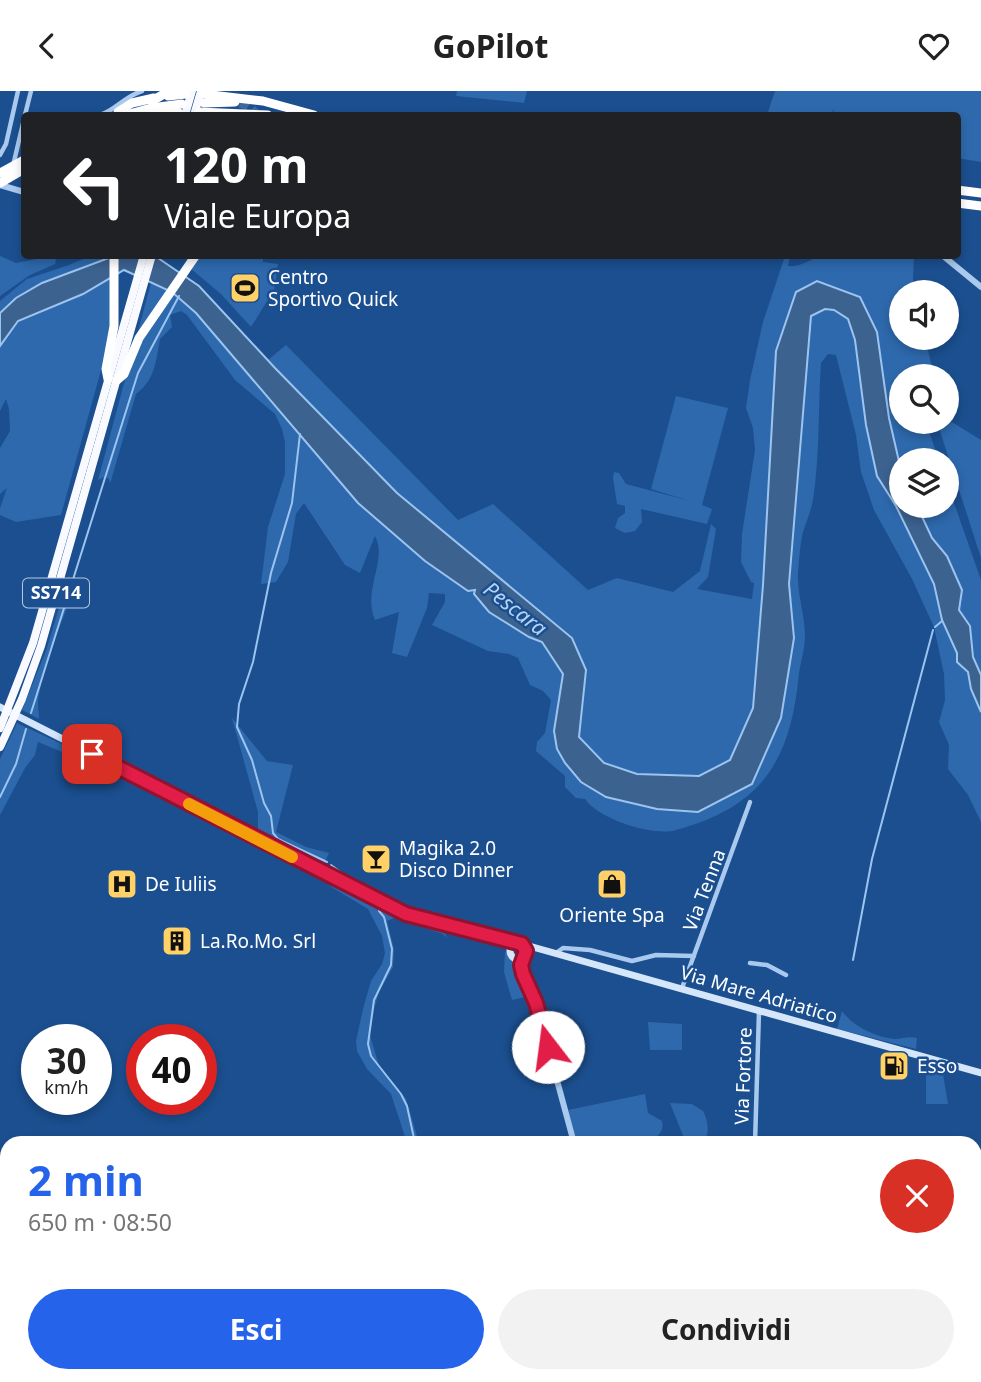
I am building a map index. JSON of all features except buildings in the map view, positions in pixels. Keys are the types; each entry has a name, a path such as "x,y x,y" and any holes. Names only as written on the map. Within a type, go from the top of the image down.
{"highway":[{"path":"245,91 263,101 303,112"},
{"path":"132,112 182,111 189,93 168,93 141,110"},
{"path":"124,112 132,103 152,101"},
{"path":"200,103 263,101"},
{"path":"200,103 240,103"},
{"path":"200,103 251,112"},
{"path":"0,173 20,157"},
{"path":"1,186 21,171"},
{"path":"961,194 981,196"},
{"path":"961,204 981,206"},
{"path":"114,259 116,298 107,369 113,380 124,374 139,338 193,259"},
{"name":"SS714","path":"0,747 3,732 41,646 143,259"},
{"name":"SS714","path":"113,380 151,259"}],"main road":[{"name":"Via Mare Adriatico","path":"0,707 406,914 520,943 968,1069 981,1070"},
{"path":"490,936 512,956 520,959 541,949"},
{"path":"512,956 512,945 520,943 526,948 525,955"}],"street":[{"path":"0,155 6,144 18,91"},
{"path":"26,112 31,91"},
{"path":"110,112 131,94 142,91"},
{"path":"20,157 1,186 21,191"},
{"path":"947,259 981,287"},
{"name":"Via Tenna","path":"682,988 750,802"},
{"path":"556,953 563,948 590,950 632,961 656,955 694,956"},
{"path":"523,974 521,965 525,955"},
{"path":"512,956 523,974 538,1011 572,1136"},
{"path":"750,963 767,965 786,975"},
{"name":"Via Fortore","path":"755,1136 760,1011"}],"shaded area":[{"path":"457,91 527,91 524,103 456,96"},
{"path":"775,91 981,91 981,162 961,159 961,112 834,112 834,109 832,112 768,112"},
{"path":"0,256 16,263 37,259 56,260 55,264 30,275 0,296"},
{"path":"83,259 107,259 38,287 0,313 0,301 27,279"},
{"name":"Centro Sportivo Quick","path":"197,259 263,259 263,262 278,264 273,299 269,298 251,327 221,294 190,268"},
{"path":"784,259 789,259 788,266 792,266 812,259 914,259 913,280 889,280 889,350 928,350 931,364 889,364 889,420 860,298 797,292 776,351 753,709 730,760 699,776 637,774 604,763 579,737 586,670 397,493 268,360 286,345 458,520 493,504 588,590 617,578 673,592 700,571 711,524 716,529 708,577 697,589 752,599 754,583 741,562 742,534 755,450 753,428 746,408 763,322"},
{"path":"113,276 111,334 61,515 16,522 0,515 7,488 0,494 0,448 10,431 6,399 0,411 0,346 18,321 83,294"},
{"path":"151,283 172,292 196,313 358,503 425,561 468,591 475,590 529,637 542,642 563,674 581,782 606,797 657,809 698,812 752,784 781,718 794,638 789,584 811,316 825,309 834,309 848,319 855,340 866,425 877,476 889,495 889,518 902,518 934,584 942,620 957,653 957,662 968,672 971,689 981,712 981,822 968,795 948,769 949,745 939,722 945,700 944,674 934,627 912,579 874,510 861,472 856,435 836,355 828,354 821,363 815,483 812,505 802,536 798,573 805,641 789,731 780,755 751,793 731,808 676,830 654,831 627,825 602,813 585,799 576,798 565,787 565,776 536,751 537,742 545,733 551,700 543,691 530,685 518,658 488,651 432,625 445,602 445,594 429,593 427,608 407,657 392,653 399,612 375,620 372,609 371,598 379,555 375,536 360,573 345,565 304,503 296,514 288,562 276,582 261,584 268,527 285,474 285,442 282,429 275,414 235,380 187,315 181,311 170,315 172,327 160,339 151,376 136,394 110,484 105,477 98,480"},
{"path":"676,396 728,408 702,505 712,509 707,524 641,509 642,522 635,531 625,533 615,528 618,518 625,513 625,506 617,504 614,472 619,473 626,484 690,501 651,489"},
{"path":"959,426 981,440 981,558 959,490 959,448 945,448 941,434 959,434"},
{"path":"892,434 930,434 935,448 896,448"},
{"path":"959,517 981,580 981,675 973,657 970,626 959,610 947,556 932,538 923,518"},
{"path":"69,575 71,589 78,587 66,610 48,661 38,703 39,719 22,710 46,651"},
{"path":"232,718 267,761 293,765 276,832 306,847 329,853 322,868 258,831 258,812"},
{"path":"17,723 81,753 85,762 83,766 62,752 38,742 35,755 0,815 0,759"},
{"path":"328,885 404,916 443,928 447,938 443,934 394,918 387,921 394,949 393,967 379,992 370,1035 379,1066 406,1099 417,1136 405,1136 391,1094 367,1069 357,1051 356,1041 371,981 382,964 385,953 382,936 368,909"},
{"path":"505,951 534,1006 530,1007 525,997 512,1000 504,972"},
{"path":"842,1011 858,1026 880,1036 894,1039 917,1038 916,1049 837,1029"},
{"path":"648,1022 682,1024 682,1050 650,1050"},
{"path":"926,1064 942,1068 948,1104 926,1104"},
{"path":"645,1094 648,1113 662,1121 663,1125 657,1136 575,1136 568,1110"},
{"path":"670,1103 692,1104 703,1111 706,1118 707,1136 683,1136"}],"water":[{"name":"Pescara","path":"106,259 159,259 199,286 397,493 572,638 586,670 579,737 604,763 637,774 699,776 730,760 753,708 776,351 796,292 817,281 860,297 877,332 889,434 893,434 896,448 889,448 889,495 877,476 866,425 855,340 848,319 834,310 825,309 811,316 789,584 794,638 781,718 752,784 698,812 657,809 606,797 581,782 557,749 554,731 563,674 542,642 489,612 474,594 475,590 468,591 425,561 358,503 196,313 172,292 124,270 83,294 18,321 0,346 0,313 16,298 42,283"},
{"path":"902,518 923,518 932,538 947,556 962,590 959,610 970,626 973,657 981,675 981,712 971,689 968,672 957,662 957,653 942,620 934,584"}],"waterway":[{"path":"31,713 138,373 179,296"},
{"path":"300,434 292,503 271,573 253,662 239,704 237,727 252,760 264,803 271,816 273,833 278,839 327,862"},
{"path":"935,627 942,621"},
{"path":"853,960 872,859 933,630"},
{"path":"0,797 16,764 26,729"},
{"path":"331,865 376,891"},
{"path":"379,911 384,917 392,949 391,965 374,1000 368,1044 371,1056 401,1094 407,1106 413,1136"}],"tunnel":[{"path":"240,103 255,112"}],"slow traffic":[{"path":"189,804 292,857"}],"place":[{"name":"Centro Sportivo Quick","path":"245,288"},
{"name":"Magika 2.0 Disco Dinner","path":"376,859"},
{"name":"De Iuliis","path":"122,884"},
{"name":"Oriente Spa","path":"612,884"},
{"name":"La.Ro.Mo. Srl","path":"177,941"},
{"name":"Esso","path":"894,1066"}],"route":[{"path":"92,754 406,914 522,944 526,948 521,965 523,974 536,1003 548,1047"}]}
